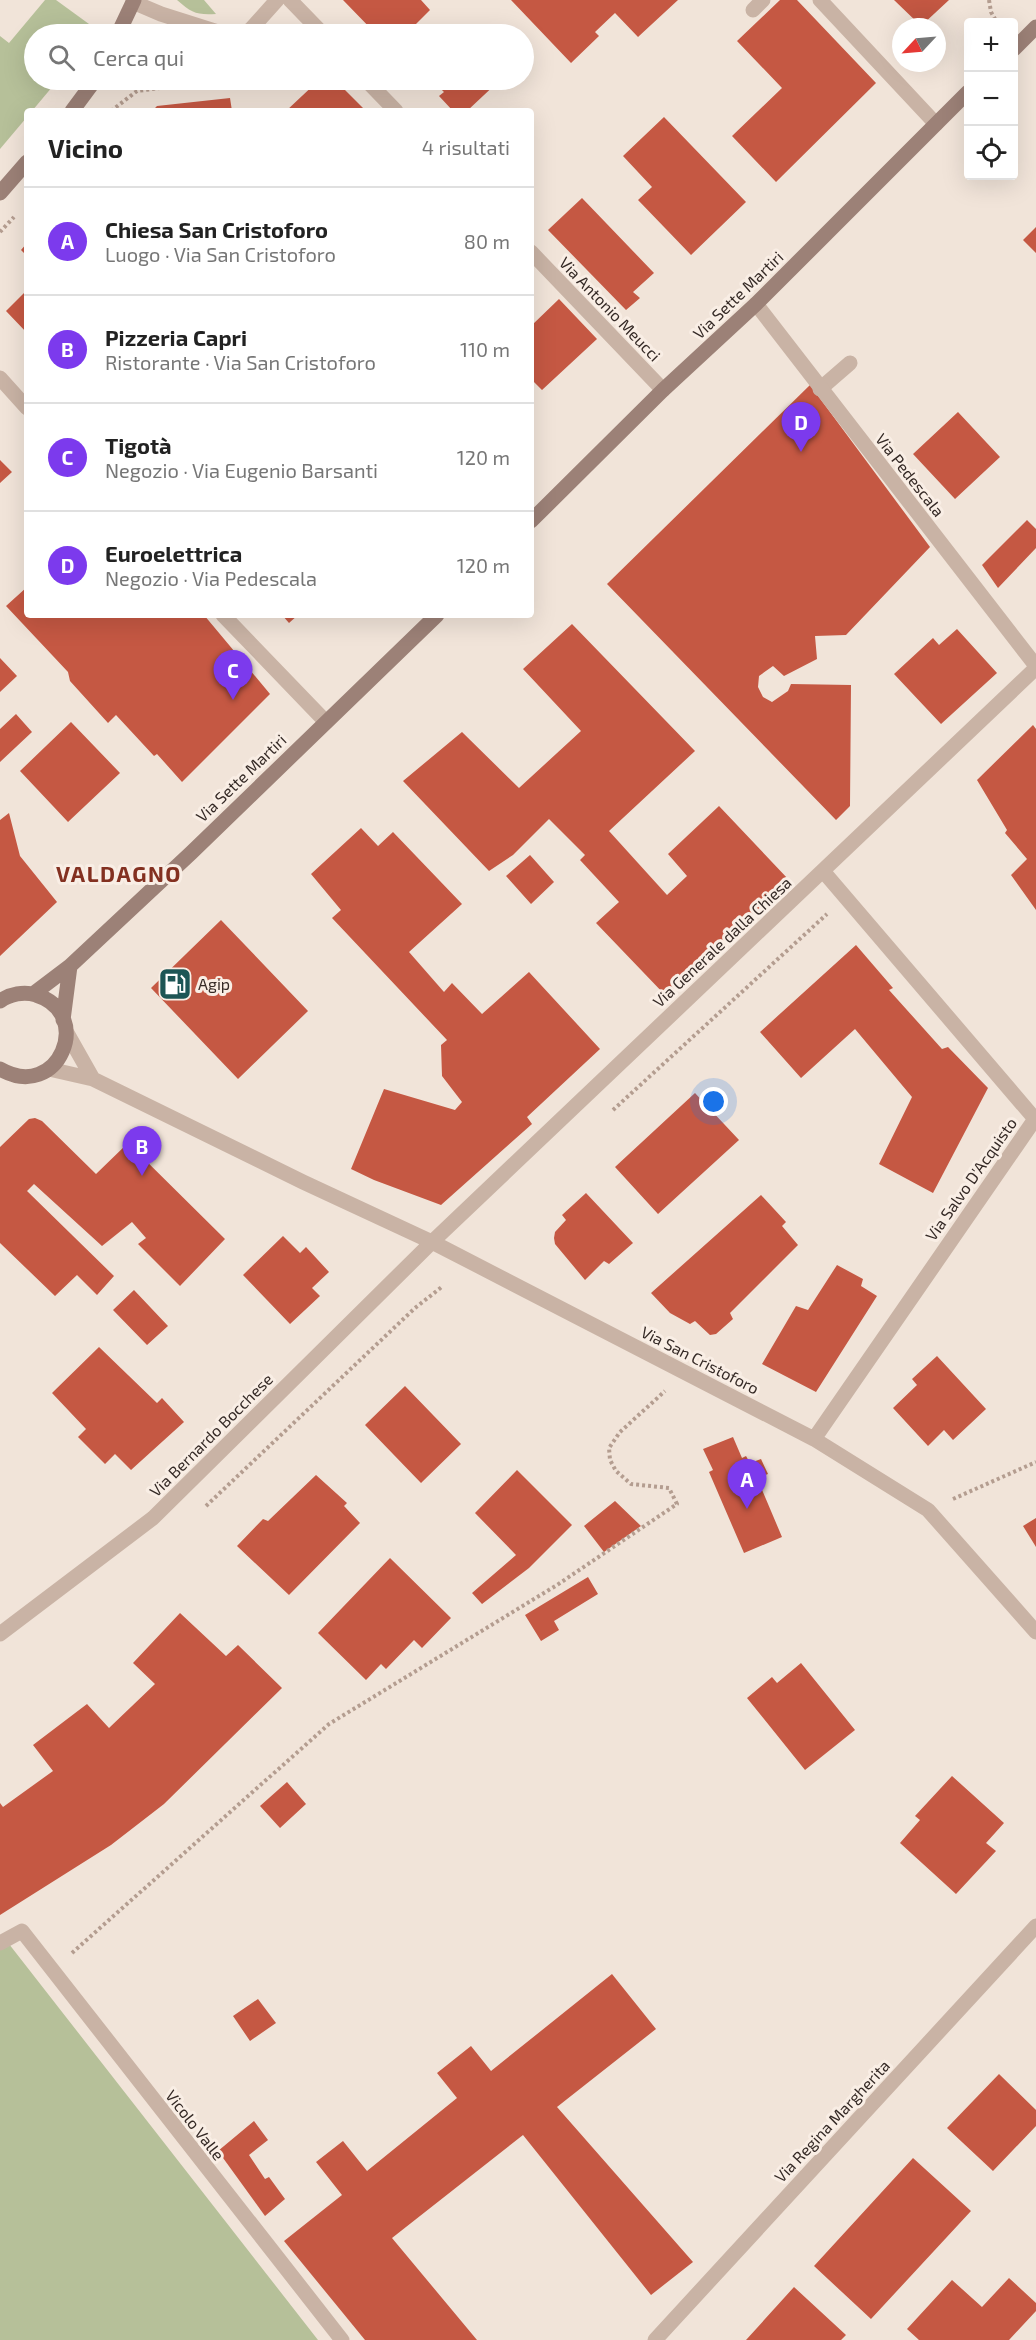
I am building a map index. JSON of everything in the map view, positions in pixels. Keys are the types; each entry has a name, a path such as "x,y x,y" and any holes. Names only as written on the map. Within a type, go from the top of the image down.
{"main road":[{"path":"123,24 133,1"},
{"path":"1018,45 1036,27"},
{"path":"74,108 88,90"},
{"name":"Via Sette Martiri","path":"534,518 663,390 756,304 964,97"},
{"path":"0,193 24,165"},
{"name":"Via Sette Martiri","path":"33,994 70,966 191,853 434,618"},
{"path":"0,1069 9,1075 37,1076 59,1059 65,1047 70,966"},
{"path":"2,999 19,994 33,994 46,999 56,1008 65,1027"},
{"path":"0,1084 23,1077"}],"street":[{"path":"255,24 277,0"},
{"path":"290,0 313,24"},
{"path":"820,0 936,124"},
{"path":"133,1 161,14 192,24"},
{"path":"376,90 393,108"},
{"name":"Via Antonio Meucci","path":"534,255 663,390"},
{"name":"Via Pedescala","path":"756,304 1036,667"},
{"path":"820,389 850,363"},
{"path":"0,378 24,405"},
{"path":"226,618 325,721"},
{"name":"Via Generale dalla Chiesa","path":"432,1242 1036,667"},
{"name":"Via Salvo D'Acquisto","path":"814,1439 1035,1119 823,871"},
{"path":"65,1027 93,1079"},
{"name":"Via San Cristoforo","path":"49,1069 93,1079 303,1182 432,1242 814,1439 928,1510 1036,1632"},
{"name":"Via Bernardo Bocchese","path":"0,1634 153,1518 432,1242"},
{"name":"Via Regina Margherita","path":"656,2340 1036,1926"},
{"name":"Vicolo Valle","path":"0,1943 22,1931 342,2340"}],"path":[{"path":"989,0 994,18"},
{"path":"115,108 137,91 145,90"},
{"path":"52,1972 329,1724 557,1585 677,1504 669,1488 631,1484 616,1472 610,1460 609,1448 620,1432 686,1373"},
{"path":"928,1510 1036,1462"}],"green space":[{"path":"45,0 56,0 89,24 25,24"},
{"path":"177,0 204,0 216,14 195,12"},
{"path":"24,25 24,90 50,90 35,108 24,108 24,121 0,149 0,36 9,43"},
{"path":"9,1944 318,2340 0,2340 0,1949"}],"building":[{"path":"343,0 421,0 430,10 416,24 366,24"},
{"path":"511,0 678,0 638,37 615,13 595,32 599,36 571,63"},
{"path":"780,0 797,0 876,83 776,182 732,136 782,88 737,41"},
{"path":"894,0 949,0 930,18 913,18"},
{"path":"308,90 345,90 363,108 289,108"},
{"path":"442,90 489,90 470,108 450,108 439,96 444,92"},
{"path":"230,98 232,108 155,108"},
{"path":"664,117 746,202 691,255 638,200 652,187 623,156"},
{"path":"582,198 654,273 633,292 640,298 626,310 548,230"},
{"path":"1036,227 1036,253 1023,240"},
{"path":"24,293 24,330 6,311"},
{"path":"559,299 597,339 542,390 534,382 534,323"},
{"path":"810,385 930,547 846,635 815,636 817,659 784,676 773,666 759,676 758,687 763,697 772,702 788,691 791,684 851,685 850,806 836,820 607,584"},
{"path":"958,412 1000,457 955,499 913,454"},
{"path":"0,460 12,472 0,483"},
{"path":"1027,520 1036,529 1036,548 998,588 982,565"},
{"path":"24,590 24,618 207,618 270,694 182,782 157,754 154,756 116,715 108,723 70,681 68,672 6,606"},
{"path":"285,618 295,618 289,623"},
{"path":"572,624 695,751 609,831 667,895 687,876 668,854 719,806 789,880 666,996 596,923 619,902 580,860 585,855 549,819 513,855 489,871 403,781 462,732 519,788 581,731 523,669"},
{"path":"957,629 997,673 941,724 894,674 933,638 939,645"},
{"path":"0,658 17,676 0,692"},
{"path":"16,714 32,732 0,762 0,729"},
{"path":"71,722 120,773 68,822 20,771"},
{"path":"1033,725 1036,729 1036,910 1011,875 1027,859 1005,833 1007,830 977,780"},
{"path":"9,813 20,856 57,902 0,956 0,820"},
{"path":"361,828 378,846 393,832 462,904 409,952 444,992 452,983 482,1014 529,972 600,1049 527,1117 532,1124 441,1205 351,1169 384,1089 455,1110 462,1102 442,1076 441,1045 447,1040 332,918 341,910 311,874"},
{"path":"530,855 554,882 531,904 506,876"},
{"path":"221,920 308,1011 238,1079 151,988"},
{"path":"856,945 893,988 889,990 942,1049 948,1047 988,1088 933,1193 879,1164 912,1097 855,1029 801,1078 760,1032"},
{"path":"695,1093 739,1140 658,1214 615,1167"},
{"path":"35,1118 42,1121 96,1174 128,1143 225,1239 180,1286 138,1244 146,1238 132,1222 102,1246 34,1184 27,1191 114,1276 97,1295 77,1275 55,1296 0,1243 0,1147 29,1119"},
{"path":"586,1193 633,1243 609,1264 604,1261 585,1280 555,1244 554,1238 555,1232 566,1220 562,1215"},
{"path":"761,1195 786,1222 782,1226 798,1245 730,1313 733,1319 716,1334 710,1335 695,1321 690,1324 670,1313 651,1293"},
{"path":"283,1236 300,1253 306,1247 329,1272 312,1288 320,1296 290,1324 243,1275"},
{"path":"837,1265 863,1279 861,1286 877,1296 816,1392 762,1364 796,1306 808,1310"},
{"path":"134,1290 168,1326 147,1345 113,1310"},
{"path":"99,1347 157,1403 162,1398 184,1422 131,1470 115,1454 105,1464 78,1437 86,1429 52,1393"},
{"path":"937,1356 986,1409 953,1440 944,1430 928,1446 893,1408 917,1385 912,1379"},
{"path":"405,1386 461,1444 421,1483 365,1425"},
{"path":"733,1437 742,1458 746,1456 750,1463 761,1459 768,1474 757,1478 782,1537 744,1553 709,1472 713,1470 703,1449"},
{"path":"517,1470 572,1525 529,1568 482,1604 472,1593 516,1555 475,1513"},
{"path":"316,1475 347,1503 344,1506 360,1523 289,1595 237,1546 263,1519 268,1521"},
{"path":"615,1501 641,1526 604,1552 584,1526"},
{"path":"1036,1518 1036,1547 1023,1526"},
{"path":"390,1558 451,1618 422,1648 414,1640 386,1669 381,1664 366,1680 318,1633"},
{"path":"588,1577 598,1594 554,1621 559,1630 541,1641 525,1615"},
{"path":"180,1613 226,1656 238,1645 282,1688 164,1804 111,1845 0,1915 0,1803 3,1807 53,1771 33,1745 87,1704 109,1728 155,1684 133,1663"},
{"path":"801,1663 855,1730 805,1770 747,1698 772,1677 777,1683"},
{"path":"952,1776 1004,1823 986,1843 996,1851 956,1894 900,1843 920,1820 915,1816"},
{"path":"287,1782 306,1804 280,1828 260,1806"},
{"path":"612,1974 656,2029 557,2107 693,2262 651,2295 523,2135 392,2238 477,2340 365,2340 284,2241 342,2195 316,2162 343,2141 367,2171 457,2098 437,2073 471,2046 491,2071"},
{"path":"258,1999 276,2023 250,2041 233,2016"},
{"path":"999,2074 1036,2110 1036,2126 993,2171 947,2128"},
{"path":"254,2121 268,2140 249,2155 265,2179 269,2177 285,2199 265,2216 218,2151"},
{"path":"913,2158 971,2211 871,2319 814,2266"},
{"path":"1009,2278 1036,2303 1036,2311 1009,2340 919,2340 907,2329 952,2280 982,2307"},
{"path":"794,2287 846,2335 841,2340 746,2340"}],"place":[{"name":"Euroelettrica","path":"801,452"},
{"name":"Tigotà","path":"233,700"},
{"name":"Agip","path":"175,984"},
{"name":"Pizzeria Capri","path":"142,1176"},
{"name":"Chiesa San Cristoforo","path":"747,1509"}],"district":[{"name":"VALDAGNO","path":"119,874"}]}
